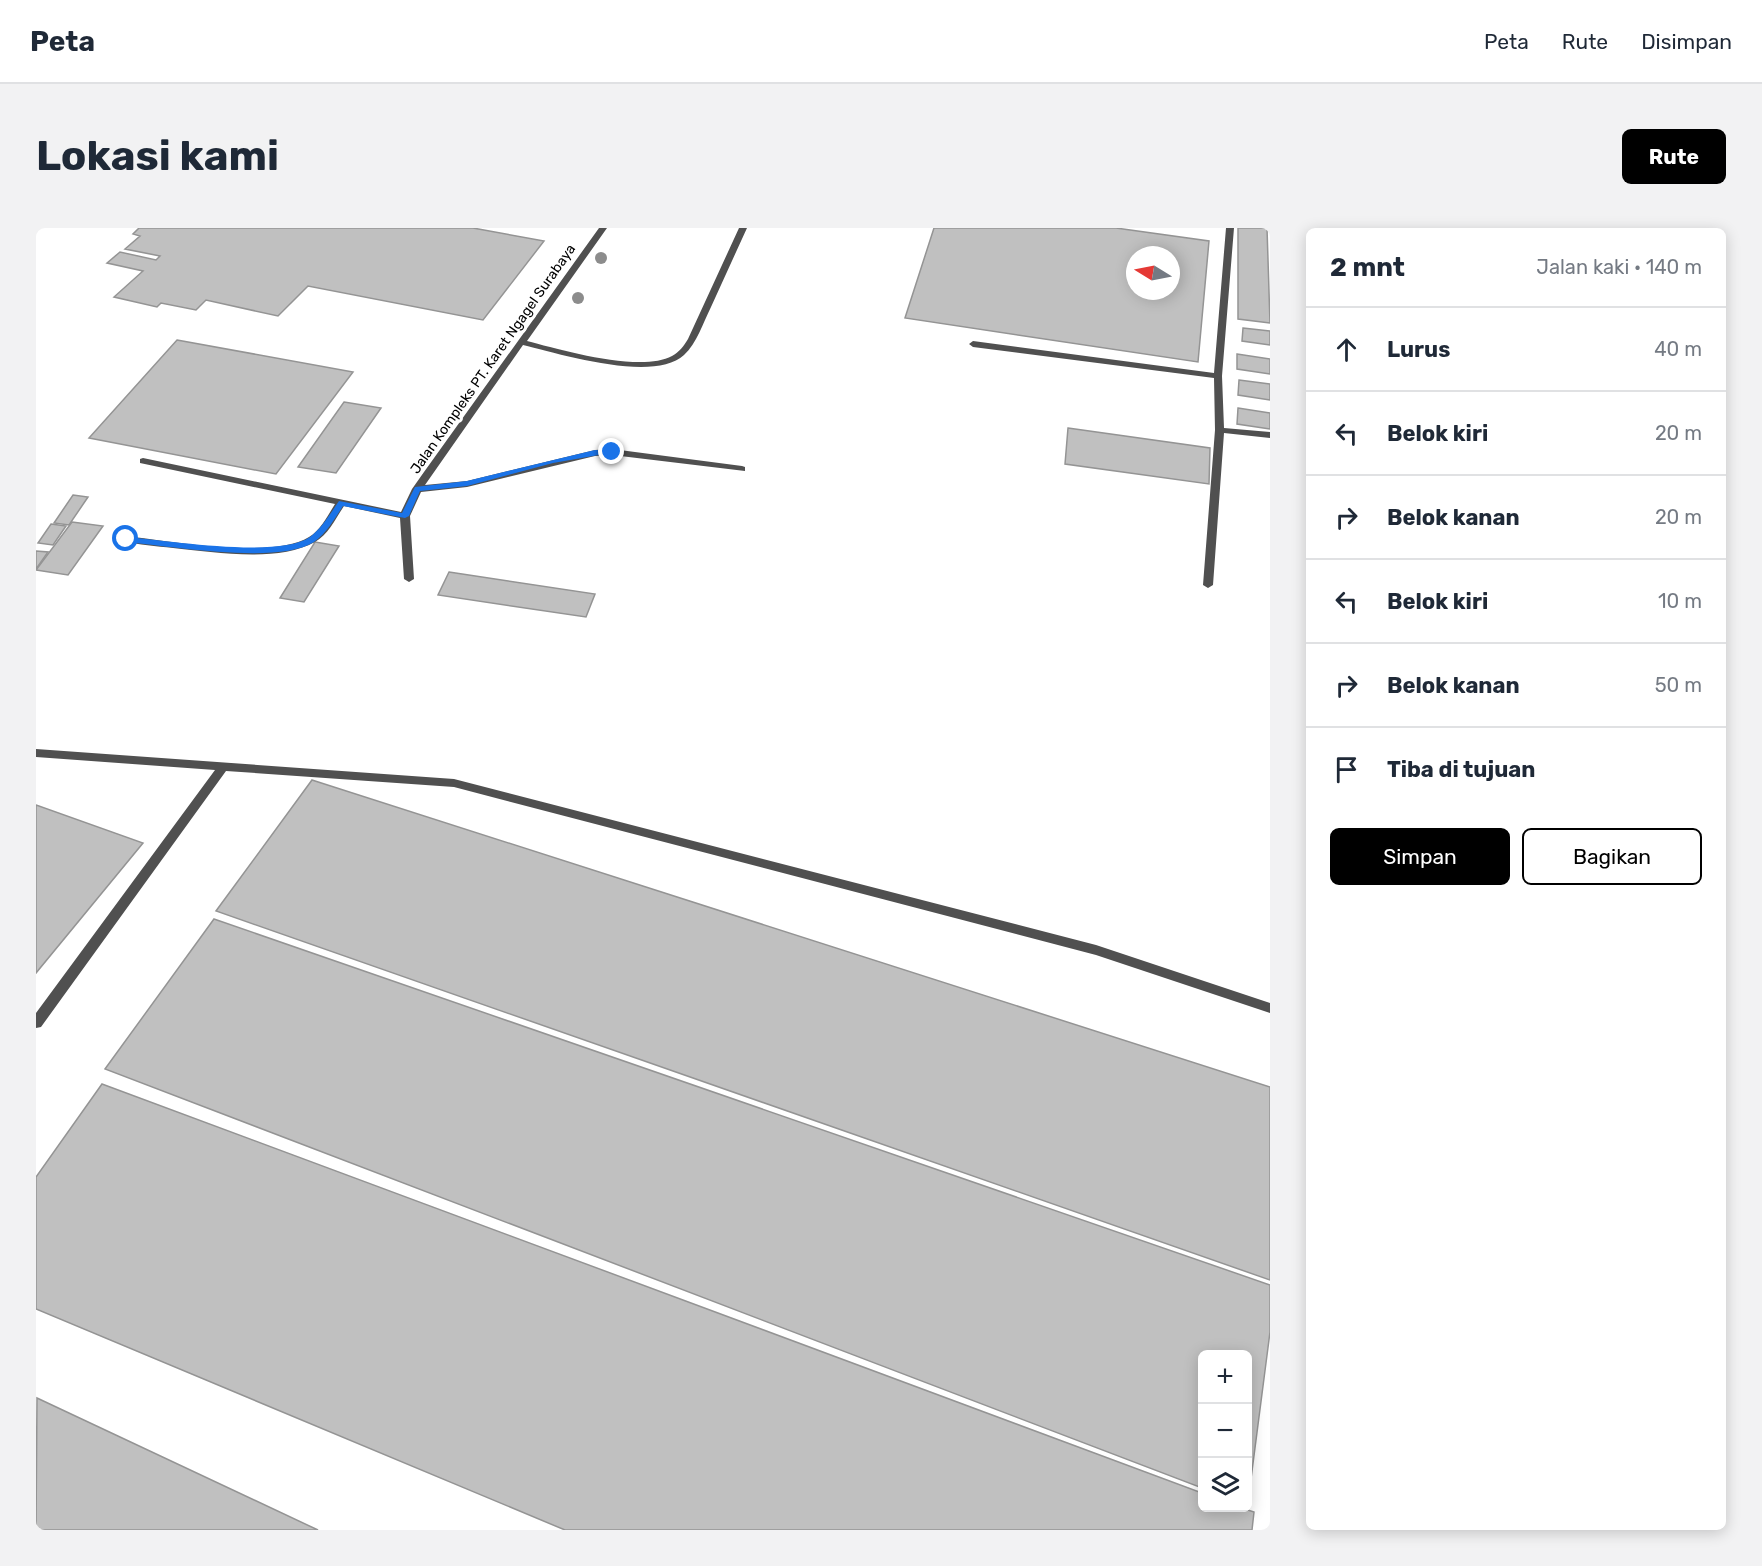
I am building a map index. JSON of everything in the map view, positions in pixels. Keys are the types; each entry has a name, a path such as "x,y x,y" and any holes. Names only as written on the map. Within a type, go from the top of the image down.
{"lane":[{"name":"Jalan Kompleks PT. Karet Ngagel Surabaya","path":"409,579 405,516 417,489 603,228"},
{"path":"521,342 623,364 655,364 673,359 685,351 692,339 743,228"},
{"path":"1208,585 1220,430 1218,376 1230,228"},
{"path":"973,344 1218,376"},
{"path":"1220,430 1270,435"},
{"path":"417,489 467,484 595,453 612,452 742,469"},
{"path":"143,461 405,516"},
{"path":"126,539 249,550 294,548 312,540 323,530 341,503"},
{"path":"36,753 454,783 1096,950 1270,1008"},
{"path":"36,1023 223,767"}],"building":[{"path":"139,228 473,228 544,241 483,320 308,286 278,316 206,300 196,310 161,303 157,307 114,297 143,271 107,263 120,252 156,260 160,256 125,249 140,236 133,234"},
{"path":"934,228 1116,228 1209,241 1198,362 905,318"},
{"path":"1238,228 1267,228 1270,323 1238,319"},
{"path":"1243,328 1270,331 1270,345 1242,341"},
{"path":"177,340 353,372 276,474 89,438"},
{"path":"1237,354 1270,359 1270,374 1237,369"},
{"path":"1239,380 1270,384 1270,400 1238,395"},
{"path":"344,402 381,408 336,473 298,467"},
{"path":"1238,408 1270,413 1270,429 1237,424"},
{"path":"1068,428 1210,448 1209,484 1065,464"},
{"path":"73,495 88,497 69,525 54,523"},
{"path":"72,522 103,526 68,575 36,570"},
{"path":"51,524 66,526 53,545 38,543"},
{"path":"315,542 339,546 304,602 280,598"},
{"path":"36,551 48,552 36,569"},
{"path":"449,572 595,594 586,617 438,595"},
{"path":"312,780 1270,1087 1270,1280 216,911"},
{"path":"36,805 143,843 36,973"},
{"path":"214,919 1270,1285 1270,1332 1252,1471 1252,1350 1198,1350 1198,1486 105,1069"},
{"path":"102,1084 1198,1492 1198,1512 1254,1512 1252,1530 565,1530 36,1309 36,1177"},
{"path":"37,1398 318,1530 36,1530"}],"route":[{"path":"126,539 249,550 270,551 294,548 312,540 323,530 341,503 405,516 417,489 467,484 553,461 612,452"}]}
